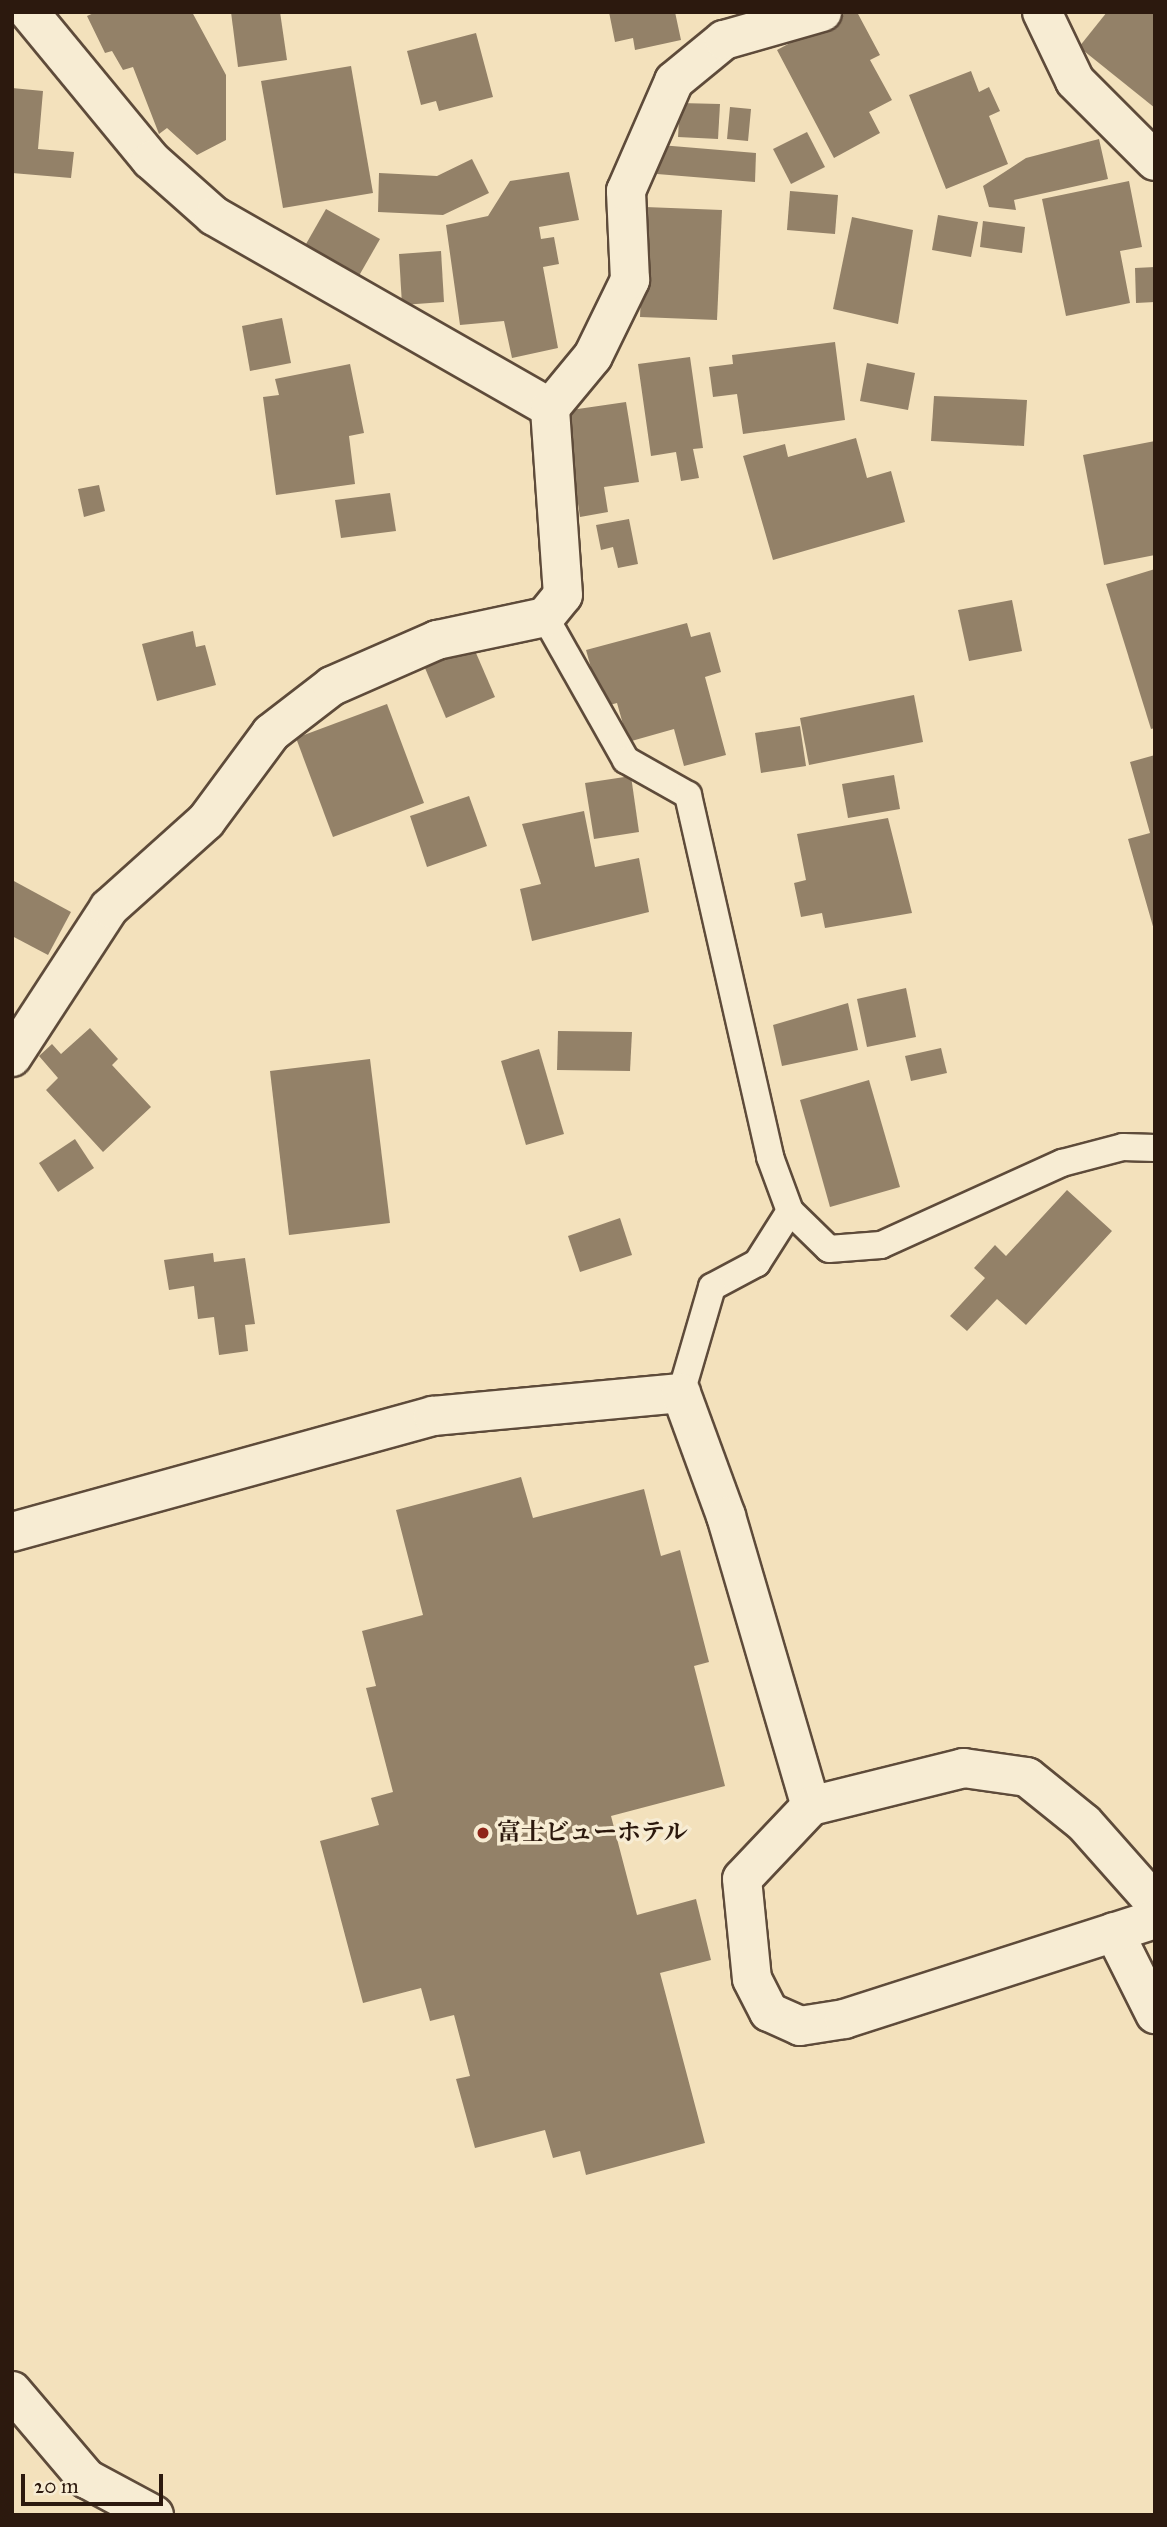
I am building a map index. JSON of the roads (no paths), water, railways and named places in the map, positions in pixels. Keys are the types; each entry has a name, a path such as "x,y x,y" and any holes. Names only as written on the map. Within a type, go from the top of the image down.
{"street":[{"path":"29,12 151,160 214,216 550,408"},
{"path":"12,1057 80,963 110,908 206,821 271,733 332,686 437,640 545,617 563,595 550,408 593,356 630,280 626,191 674,81 724,40 822,12"},
{"path":"1042,12 1076,81 1154,158"},
{"path":"12,1532 433,1416 681,1393 726,1516 811,1806"},
{"path":"1155,1903 1084,1823 1027,1777 964,1768 811,1806 742,1879 752,1979 769,2012 800,2026 844,2019 1155,1919"},
{"path":"1114,1932 1155,2014"},
{"path":"12,2391 87,2479 154,2515"}],"lane":[{"path":"545,617 626,760 688,795 764,1131 790,1210 829,1249 881,1245 1062,1163 1123,1147 1155,1148"},
{"path":"681,1393 712,1287 757,1264 790,1210"}],"place":[{"name":"富士ビューホテル","path":"483,1833"}]}
